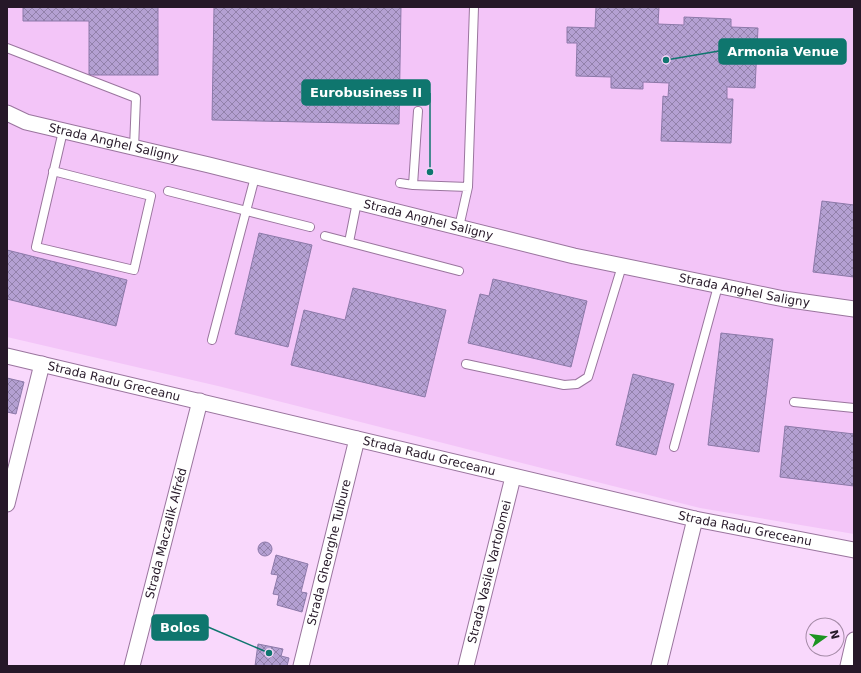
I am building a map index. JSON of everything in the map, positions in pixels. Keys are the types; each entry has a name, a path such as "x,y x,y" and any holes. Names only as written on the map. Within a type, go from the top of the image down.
{"street":[{"name":"Strada Anghel Saligny","path":"7,113 26,122 566,254 784,299 854,309"},
{"name":"Strada Radu Greceanu","path":"7,356 695,519 854,550"},
{"path":"7,504 42,364"},
{"name":"Strada Maczalik Alfréd","path":"132,666 200,402"},
{"name":"Strada Gheorghe Tulbure","path":"301,666 357,439"},
{"name":"Strada Vasile Vartolomei","path":"466,666 513,477"},
{"path":"659,666 695,519"},
{"path":"848,666 854,640"}],"lane":[{"path":"459,227 468,187 474,7"},
{"path":"7,48 136,98 134,148"},
{"path":"413,185 418,112"},
{"path":"53,171 151,196 134,270 36,247 53,171 63,131"},
{"path":"212,340 254,177"},
{"path":"400,183 413,185 468,187"},
{"path":"168,191 310,227"},
{"path":"349,242 357,202"},
{"path":"325,236 458,271"},
{"path":"466,364 564,386 577,384 588,377 622,266"},
{"path":"674,447 718,286"},
{"path":"794,402 854,408"}],"shaded area":[{"path":"7,7 854,7 854,534 700,508 218,386 7,337"}],"building":[{"path":"23,7 158,7 158,75 89,75 89,21 23,21"},
{"path":"214,7 401,7 399,124 212,120"},
{"path":"596,7 659,7 658,24 684,25 684,17 731,19 731,27 758,28 755,88 727,87 727,99 733,99 731,143 661,141 663,96 668,97 669,83 643,82 643,89 611,88 611,77 576,76 577,43 567,43 567,27 595,28"},
{"path":"822,201 854,205 854,277 813,272"},
{"path":"259,233 312,245 288,347 235,334"},
{"path":"7,250 127,280 116,326 7,299"},
{"path":"493,279 587,301 571,367 468,343 480,294 489,296"},
{"path":"353,288 446,310 425,397 291,365 304,310 345,320"},
{"path":"721,333 773,339 759,452 708,445"},
{"path":"633,374 674,384 656,455 616,445"},
{"path":"7,378 24,382 16,414 7,412"},
{"path":"785,426 854,434 854,486 780,477"},
{"path":"262,542 268,542 272,546 272,552 268,556 262,556 258,552 258,546"},
{"path":"276,555 308,564 301,592 307,593 302,612 277,605 279,595 273,594 278,575 271,574"},
{"path":"258,644 283,649 281,656 289,658 287,666 255,666"}],"place":[{"name":"Armonia Venue","path":"666,60"},
{"name":"Eurobusiness II","path":"430,172"},
{"name":"Bolos","path":"269,653"}]}
